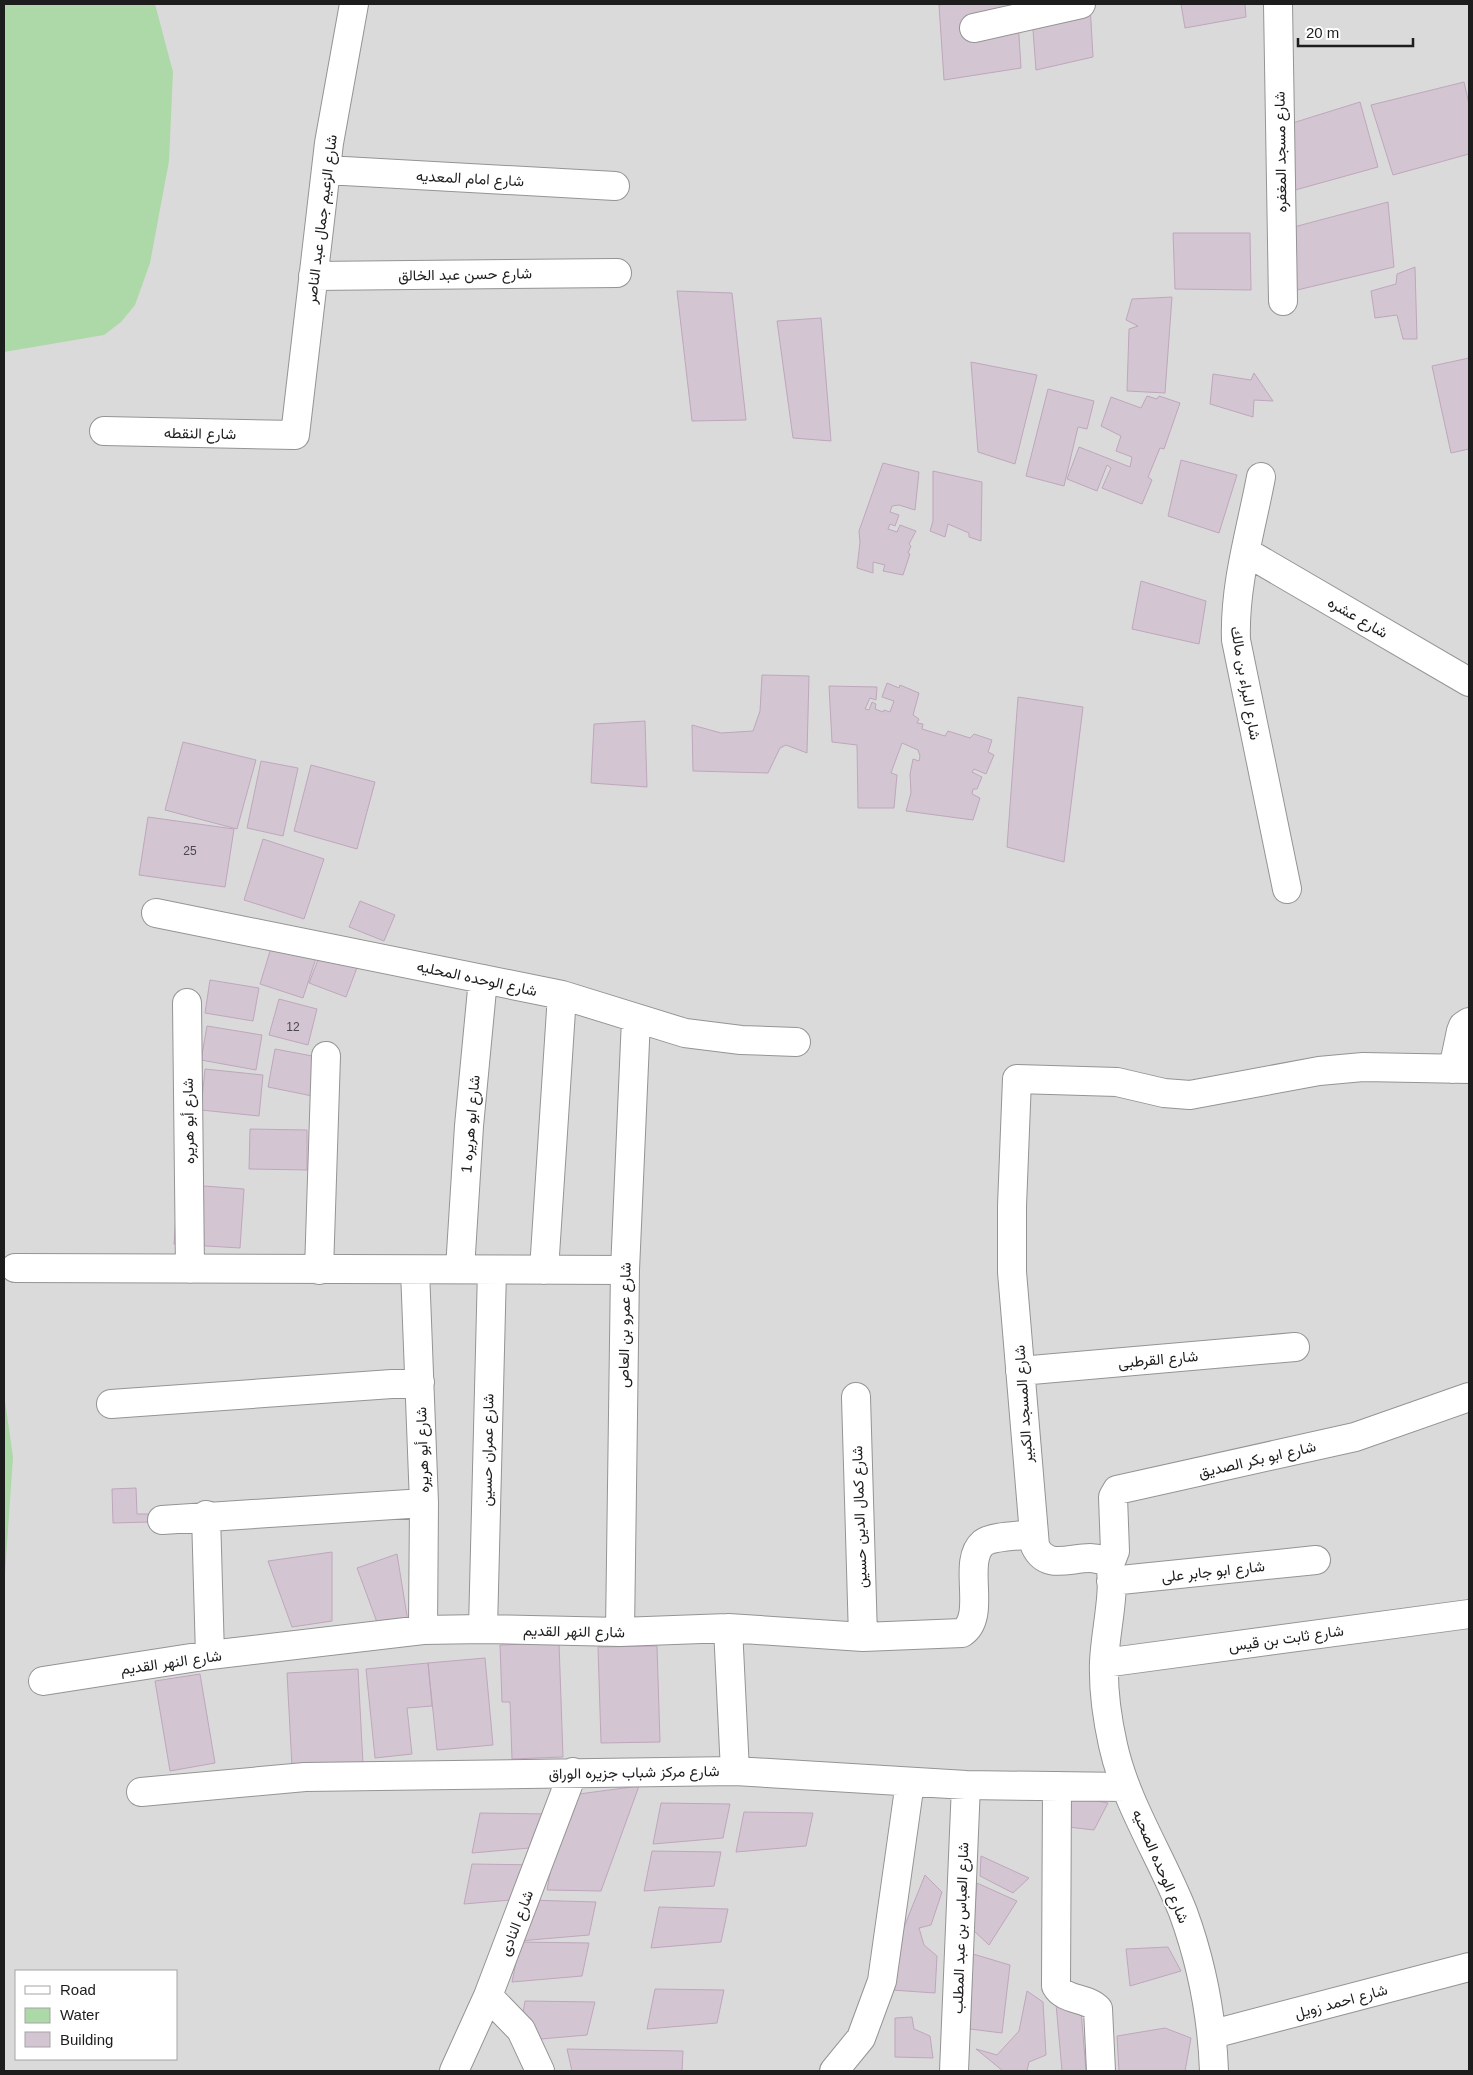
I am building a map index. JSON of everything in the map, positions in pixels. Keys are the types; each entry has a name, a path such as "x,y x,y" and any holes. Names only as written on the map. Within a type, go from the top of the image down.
{"street":[{"name":"شارع الزعيم جمال عبد الناصر","path":"295,435 329,144 354,4"},
{"path":"974,28 1081,4"},
{"name":"شارع مسجد المغفره","path":"1278,4 1283,301"},
{"name":"شارع امام المعديه","path":"326,170 615,186"},
{"name":"شارع حسن عبد الخالق","path":"313,276 617,273"},
{"name":"شارع النقطه","path":"104,432 295,435"},
{"name":"شارع البراء بن مالك","path":"1262,477 1235,615 1236,640 1287,889"},
{"name":"شارع عشره","path":"1246,552 1469,682"},
{"name":"شارع الوحده المحليه","path":"156,913 562,995 685,1033 741,1040 796,1042"},
{"name":"شارع ابو هريره 1","path":"460,1269 469,1126 483,979"},
{"path":"544,1270 562,995"},
{"name":"شارع أبو هريره","path":"187,1003 190,1269"},
{"name":"شارع عمرو بن العاص","path":"620,1632 625,1270 636,1019"},
{"path":"1461,1069 1461,1031 1463,1026 1469,1022"},
{"path":"319,1270 326,1056"},
{"name":"شارع المسجد الكبير","path":"1111,1573 1104,1560 1092,1557 1055,1562 1044,1558 1038,1552 1032,1534 1012,1272 1012,1206 1017,1078 1117,1082 1164,1093 1190,1095 1319,1071 1363,1067 1461,1069"},
{"path":"16,1268 625,1270"},
{"name":"شارع أبو هريره","path":"416,1270 424,1503 423,1630"},
{"name":"شارع عمران حسين","path":"483,1629 492,1270"},
{"name":"شارع القرطبى","path":"1020,1371 1295,1347"},
{"path":"111,1404 420,1382"},
{"name":"شارع كمال الدين حسين","path":"856,1397 863,1637"},
{"name":"شارع ابو بكر الصديق","path":"1111,1573 1115,1553 1113,1497 1117,1490 1354,1437 1469,1397"},
{"path":"162,1520 206,1515 424,1503"},
{"path":"206,1515 210,1656"},
{"name":"شارع النهر القديم","path":"43,1681 210,1656 423,1630 483,1629 620,1632 728,1628 863,1637 962,1633 969,1629 974,1618 974,1572 980,1547 990,1540 1032,1534"},
{"name":"شارع ابو جابر على","path":"1111,1573 1316,1560"},
{"path":"1104,1662 1111,1573"},
{"name":"شارع ثابت بن قيس","path":"1104,1662 1469,1614"},
{"path":"728,1628 735,1771"},
{"name":"شارع الوحده الصحيه","path":"1104,1662 1107,1714 1113,1747 1126,1787 1182,1912 1202,1972 1212,2034 1214,2071"},
{"name":"شارع مركز شباب جزيره الوراق","path":"141,1792 305,1777 735,1771 966,1786 1126,1787"},
{"name":"شارع النادى","path":"454,2071 488,1996 573,1772"},
{"path":"834,2071 861,2038 882,1981 910,1782"},
{"name":"شارع العباس بن عبد المطلب","path":"954,2071 966,1786"},
{"path":"1057,1786 1056,1986 1062,1993 1092,2004 1098,2009 1101,2071"},
{"name":"شارع احمد زويل","path":"1212,2034 1469,1967"},
{"path":"488,1996 521,2030 540,2071"}],"shaded area":[{"path":"4,4 1469,4 1469,2071 4,2071"}],"water":[{"path":"4,4 155,4 173,72 169,161 150,263 135,305 121,322 104,335 4,352"},
{"path":"4,1394 13,1457 4,1588"}],"building":[{"path":"1017,4 1021,68 944,80 939,5"},
{"path":"1031,4 1090,4 1093,57 1036,70"},
{"path":"1181,4 1245,4 1246,17 1185,28"},
{"path":"1464,82 1469,104 1469,154 1393,175 1371,105"},
{"path":"1360,102 1378,167 1288,192 1270,130"},
{"path":"1388,202 1394,267 1293,291 1290,228"},
{"path":"1173,233 1250,233 1251,290 1175,289"},
{"path":"1415,267 1417,339 1403,339 1397,315 1375,318 1371,291 1396,284 1397,274"},
{"path":"677,291 732,293 746,420 692,421"},
{"path":"1172,297 1165,393 1127,391 1129,329 1138,326 1126,320 1132,299"},
{"path":"821,318 831,441 793,438 777,321"},
{"path":"1469,358 1469,449 1451,453 1432,366"},
{"path":"971,362 1037,375 1015,464 978,452"},
{"path":"1254,373 1273,401 1254,400 1253,417 1210,404 1213,374 1251,380"},
{"path":"1048,389 1094,401 1087,429 1078,427 1064,486 1026,476"},
{"path":"1147,396 1157,399 1159,396 1180,403 1164,449 1160,448 1148,477 1152,480 1142,504 1102,488 1111,468 1107,465 1097,491 1067,479 1079,447 1130,467 1132,457 1116,451 1121,436 1101,426 1111,397 1141,408"},
{"path":"1181,460 1237,475 1219,533 1168,516"},
{"path":"883,463 919,472 915,510 899,505 892,506 890,512 899,515 895,526 890,524 888,529 897,532 900,525 916,531 909,544 911,546 908,553 910,554 903,575 883,571 885,565 873,562 873,573 857,568 860,542 859,531"},
{"path":"933,471 982,482 981,541 969,537 969,533 948,524 945,537 930,531 933,521"},
{"path":"1141,581 1206,601 1199,644 1132,629"},
{"path":"762,675 809,676 807,753 786,745 780,748 768,773 693,771 692,725 721,733 753,731 760,711"},
{"path":"887,683 899,688 900,685 919,693 913,715 919,719 917,723 923,724 922,729 945,736 948,731 970,738 974,734 992,740 988,752 994,755 986,774 974,769 972,772 982,777 977,789 973,789 972,794 980,798 973,820 906,811 911,793 910,774 913,759 919,761 920,756 918,750 902,743 891,773 897,775 894,808 858,808 857,745 832,742 829,686 877,687 876,700 870,698 865,709 869,710 872,702 876,704 875,709 890,712 894,701 882,697"},
{"path":"1018,697 1083,707 1064,862 1007,847"},
{"path":"645,721 647,787 591,783 594,724"},
{"path":"183,742 256,760 237,829 165,810"},
{"path":"261,761 298,768 283,836 247,828"},
{"path":"311,765 375,782 357,849 294,831"},
{"path":"148,817 234,829 225,887 139,875"},
{"path":"263,839 324,859 304,919 244,900"},
{"path":"360,901 395,915 384,941 349,927"},
{"path":"274,938 318,952 303,998 260,984"},
{"path":"321,952 358,965 346,997 309,983"},
{"path":"210,980 259,988 253,1021 205,1013"},
{"path":"279,999 317,1009 308,1045 269,1035"},
{"path":"207,1026 262,1035 256,1070 201,1060"},
{"path":"275,1049 339,1061 332,1100 268,1087"},
{"path":"205,1069 263,1075 259,1116 201,1110"},
{"path":"250,1129 307,1130 307,1170 249,1169"},
{"path":"178,1184 244,1189 240,1248 174,1244"},
{"path":"136,1488 137,1514 149,1514 149,1522 113,1523 112,1489"},
{"path":"332,1552 332,1621 292,1627 268,1561"},
{"path":"397,1554 408,1622 378,1625 357,1568"},
{"path":"559,1643 563,1757 512,1759 510,1702 502,1702 500,1645"},
{"path":"657,1646 660,1742 601,1743 598,1647"},
{"path":"485,1658 493,1745 437,1750 428,1663"},
{"path":"428,1663 432,1706 407,1708 412,1754 375,1758 366,1669"},
{"path":"358,1669 363,1764 292,1767 287,1673"},
{"path":"200,1674 215,1763 170,1771 155,1681"},
{"path":"639,1786 601,1891 547,1890 564,1796"},
{"path":"1069,1796 1108,1803 1094,1830 1068,1827"},
{"path":"661,1803 730,1804 723,1838 653,1844"},
{"path":"744,1812 813,1813 806,1846 736,1852"},
{"path":"480,1813 549,1814 541,1847 472,1853"},
{"path":"652,1851 721,1852 714,1886 644,1891"},
{"path":"981,1856 1029,1878 1013,1893 980,1876"},
{"path":"472,1864 541,1865 534,1898 464,1904"},
{"path":"925,1875 942,1892 931,1925 919,1928 924,1945 937,1956 935,1993 892,1990 904,1927"},
{"path":"977,1883 1017,1901 989,1945 973,1930"},
{"path":"527,1900 596,1902 589,1935 519,1941"},
{"path":"659,1907 728,1909 721,1942 651,1948"},
{"path":"520,1942 589,1943 582,1976 512,1982"},
{"path":"1168,1947 1181,1971 1130,1986 1126,1949"},
{"path":"973,1954 1010,1965 1002,2033 970,2029"},
{"path":"655,1989 724,1990 717,2023 647,2029"},
{"path":"1027,1991 1043,2002 1046,2055 1029,2062 1027,2071 1003,2071 976,2049 997,2055 1019,2031"},
{"path":"525,2001 595,2002 587,2035 518,2041"},
{"path":"1056,2004 1081,2010 1086,2071 1062,2071"},
{"path":"912,2017 914,2029 930,2036 933,2058 895,2057 895,2018"},
{"path":"1165,2028 1191,2038 1185,2071 1119,2071 1117,2036"},
{"path":"567,2049 683,2051 682,2071 572,2071"}]}
